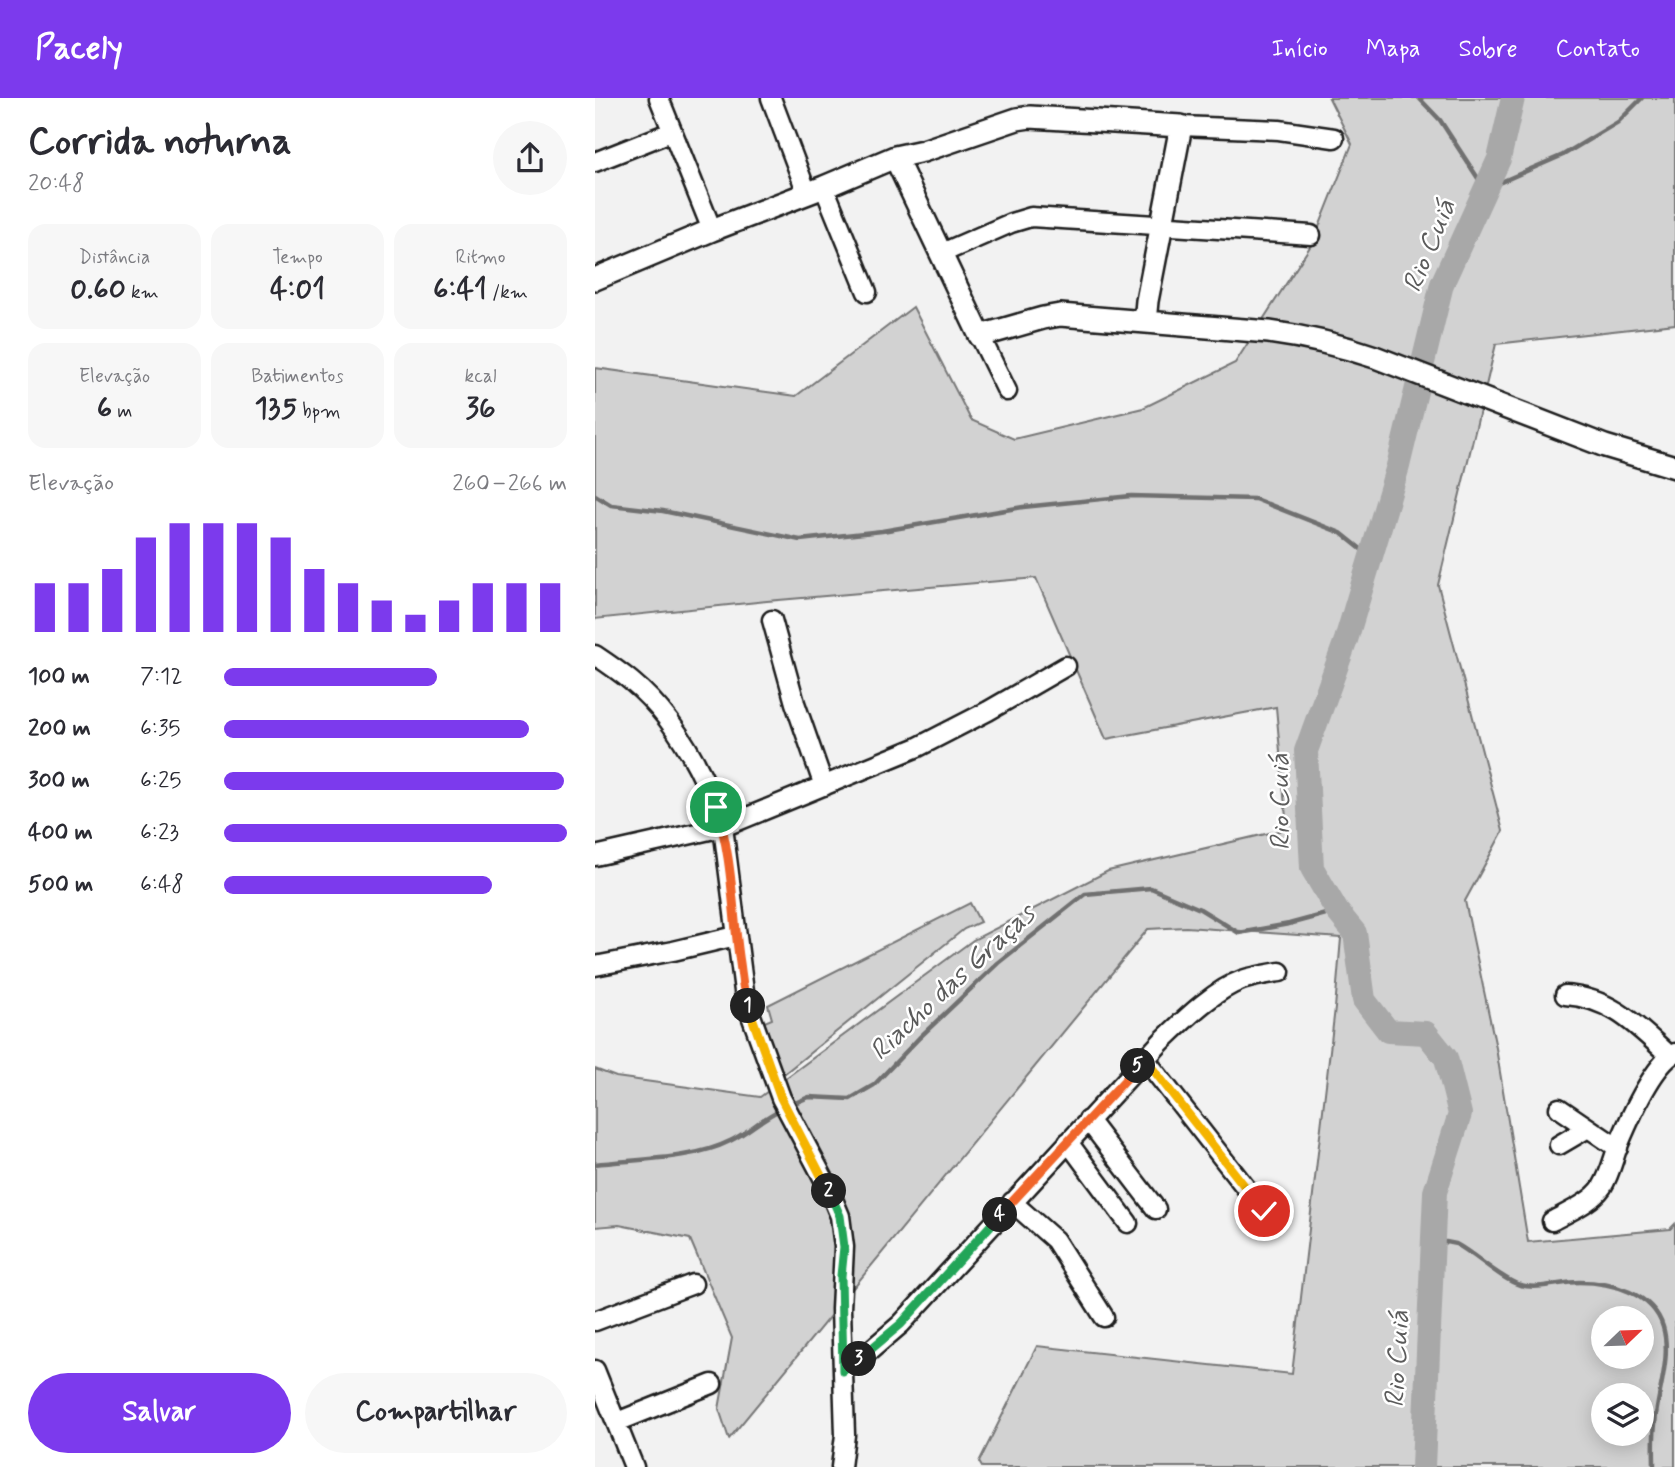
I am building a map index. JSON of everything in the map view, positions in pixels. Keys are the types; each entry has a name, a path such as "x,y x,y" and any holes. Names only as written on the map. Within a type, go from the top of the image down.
{"main road":[{"path":"595,279 816,190 1017,119 1030,117 1181,126 1147,301 1139,322"},
{"path":"898,163 980,336 1042,318 1060,316 1303,337 1375,357 1605,446 1675,467"}],"street":[{"path":"659,98 712,230"},
{"path":"771,98 867,292"},
{"path":"1181,126 1279,130 1333,138"},
{"path":"595,162 671,132"},
{"path":"942,253 1031,217 1311,235"},
{"path":"980,336 1007,391"},
{"path":"772,620 795,703 824,786"},
{"path":"595,655 657,706 683,739 723,827 745,999 781,1098 827,1185 840,1216 844,1247 841,1276 845,1435 841,1467"},
{"path":"595,856 723,827 918,747 1066,666"},
{"path":"595,966 736,936"},
{"path":"843,1371 901,1324 1088,1120 1187,1017 1242,980 1280,972"},
{"path":"1552,1221 1601,1189 1649,1085 1673,1054 1616,1010 1585,997 1565,995"},
{"path":"1145,1059 1264,1211"},
{"path":"1559,1108 1618,1148"},
{"path":"1088,1120 1156,1209"},
{"path":"1559,1145 1588,1128"},
{"path":"1068,1142 1128,1223"},
{"path":"1012,1202 1055,1240 1104,1317"},
{"path":"595,1321 693,1284"},
{"path":"595,1370 634,1467"},
{"path":"617,1422 712,1384"}],"shaded area":[{"path":"1329,98 1675,98 1675,324 1496,344 1438,585 1503,831 1465,901 1496,1048 1528,1242 1670,1229 1675,1224 1675,1467 982,1467 979,1462 1037,1346 1292,1374 1341,938 1186,927 1148,929 729,1439 719,1409 732,1338 690,1239 619,1225 595,1227 595,1069 616,1077 760,1097 973,940 1108,871 1287,829 1276,707 1106,739 1036,578 595,619 595,368 796,396 913,307 971,420 1014,439 1143,408 1235,363 1313,242 1352,144"},
{"path":"970,903 980,922 964,929 780,1077 762,1023 772,1019 768,1005"}],"waterway":[{"path":"1419,98 1440,120 1485,189 1563,155 1618,122 1642,98"},
{"name":"Rio Cuiá","path":"1423,1467 1435,1192 1460,1114 1446,1058 1426,1033 1388,1031 1364,1000 1355,933 1337,911 1312,868 1306,751 1346,640 1398,466 1442,284 1499,159 1513,98"},
{"path":"595,495 611,505 663,511 800,540 882,531 1023,507 1131,496 1255,499 1341,533 1371,557"},
{"name":"Riacho das Graças","path":"790,1105 809,1097 850,1099 874,1085 998,963 1085,894 1151,888 1200,909 1239,933 1289,924 1337,911"},
{"name":"Riacho das Graças","path":"595,1164 699,1152 737,1137 782,1109"},
{"path":"1433,1244 1456,1244 1505,1278 1520,1285 1535,1287 1579,1282 1604,1284 1629,1292 1650,1306 1663,1327 1666,1351 1654,1429 1654,1467"}],"route":[{"path":"716,807 723,827 745,999 781,1098 827,1185 840,1216 844,1247 841,1276 843,1371 901,1324 1145,1059 1264,1211"}]}
